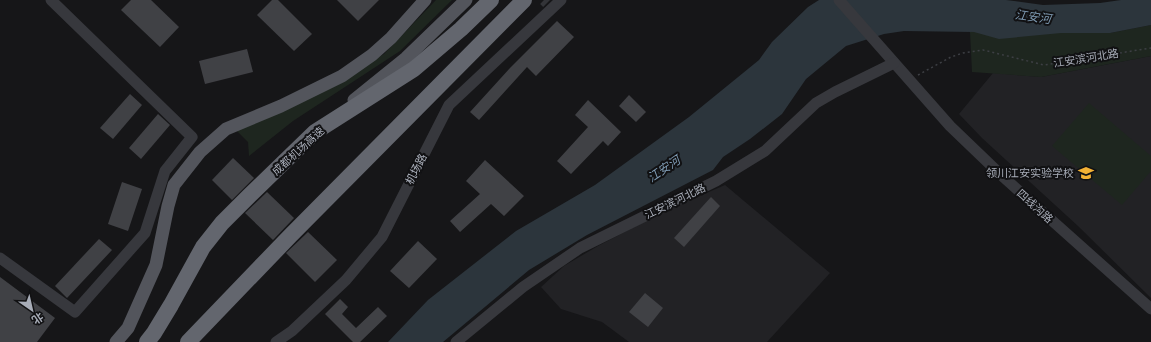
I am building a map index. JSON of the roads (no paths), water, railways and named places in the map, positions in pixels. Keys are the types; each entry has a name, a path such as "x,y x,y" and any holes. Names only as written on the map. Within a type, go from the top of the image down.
{"highway":[{"name":"成都机场高速","path":"147,342 172,305 203,247 222,223 315,132 414,70 491,0"},
{"path":"188,342 290,236 524,0"}],"main road":[{"path":"116,342 128,328 156,265 168,206 174,185 200,152 226,129 281,106 342,76 372,55 391,38 425,0"},
{"path":"315,132 406,58 466,0"}],"street":[{"path":"0,258 75,312 144,233 165,171 192,137 51,0"},
{"name":"机场路","path":"276,342 292,331 346,280 382,237 449,105 549,7 561,0"},
{"name":"四线沟路","path":"839,0 950,126 1000,174 1151,309"},
{"name":"江安滨河北路","path":"456,342 523,287 580,248 716,181 765,151 816,103 894,63"}],"water":[{"name":"江安河","path":"819,0 1006,0 1043,5 1100,3 1121,0 1151,0 1151,25 1110,33 1061,33 999,39 974,32 904,31 884,34 846,46 806,79 782,114 750,139 723,157 713,170 587,235 529,270 443,342 388,342 428,300 516,231 595,185 689,117 759,60 772,42 808,7"}],"tunnel":[{"path":"544,0 547,3"}],"place":[{"name":"领川江安实验学校","path":"1086,173"}]}
